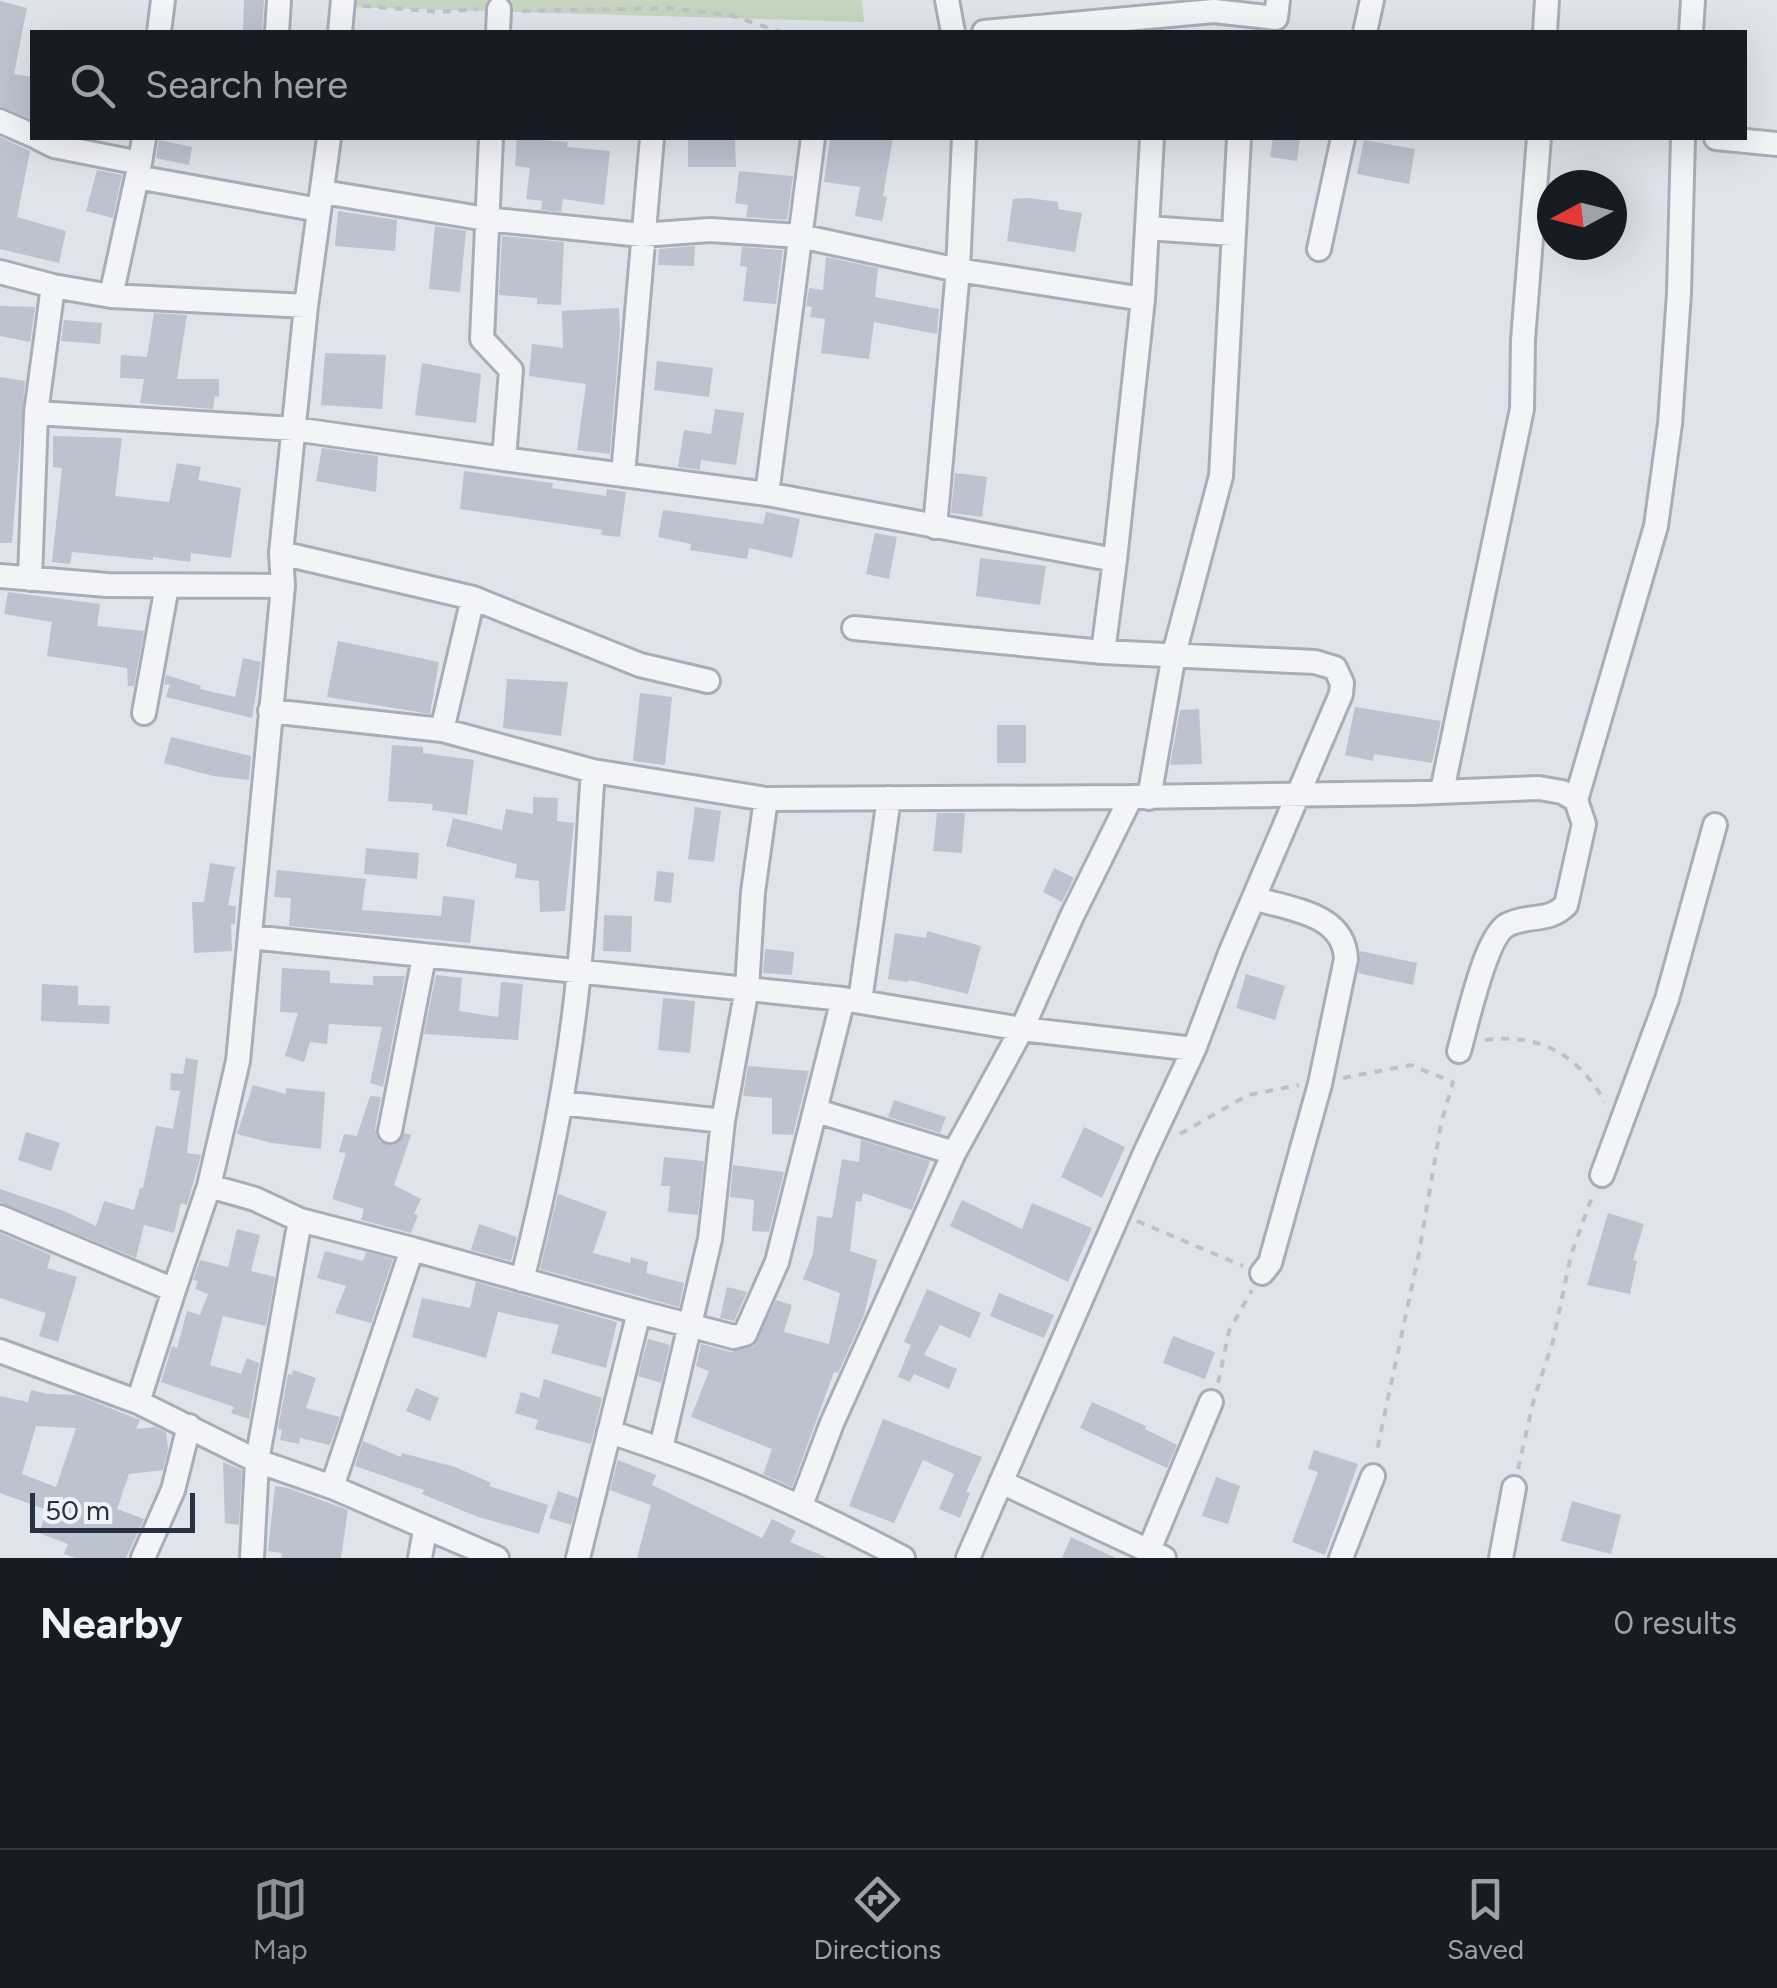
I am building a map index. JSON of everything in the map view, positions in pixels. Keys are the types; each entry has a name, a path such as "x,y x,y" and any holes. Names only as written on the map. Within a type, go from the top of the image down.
{"street":[{"path":"158,30 163,0"},
{"path":"277,30 279,0"},
{"path":"947,0 952,30"},
{"path":"1056,0 1056,25"},
{"path":"1365,30 1372,0"},
{"path":"1545,30 1547,0"},
{"path":"1691,30 1693,0"},
{"path":"340,30 343,3"},
{"path":"1005,30 1158,24 1214,12 1276,17"},
{"path":"0,121 30,134"},
{"path":"43,140 139,170 321,201 642,234 710,230 800,236 958,270 1143,299"},
{"path":"111,296 144,140"},
{"path":"138,1402 210,1186 238,1061 306,306 329,140"},
{"path":"491,140 482,339 511,370 504,459"},
{"path":"623,475 652,140"},
{"path":"767,494 813,140"},
{"path":"935,527 958,270 964,140"},
{"path":"1102,652 1143,299 1152,140"},
{"path":"801,1505 832,1423 954,1154 1022,1029 1072,916 1140,798 1221,476 1239,140"},
{"path":"1319,249 1343,140"},
{"path":"1442,790 1522,409 1523,340 1539,140"},
{"path":"1459,1051 1492,941 1505,926 1556,914 1566,904 1584,824 1576,800 1656,526 1670,424 1684,140"},
{"path":"1736,140 1777,144"},
{"path":"1147,228 1234,234"},
{"path":"0,272 111,296 306,306"},
{"path":"30,579 36,413 53,286"},
{"path":"36,413 294,429 767,494 1115,560"},
{"path":"282,553 473,598 640,665 708,681"},
{"path":"0,576 107,586 283,586"},
{"path":"144,713 167,586"},
{"path":"442,730 473,598"},
{"path":"854,628 1102,652 1316,662 1335,668 1342,683 1341,694 1194,1049 968,1558"},
{"path":"270,711 442,730 592,771 766,799 1140,798 1539,788 1562,792 1576,800"},
{"path":"522,1280 544,1196 561,1103 579,971 592,771"},
{"path":"210,1186 255,1198 300,1220 734,1337 745,1334 778,1262 851,1000 889,798"},
{"path":"661,1448 710,1238 723,1121 747,988 766,799"},
{"path":"1602,1175 1667,999 1715,826"},
{"path":"1254,898 1316,917 1336,927 1345,942 1341,993 1320,1084 1270,1262 1262,1274"},
{"path":"250,937 851,1000 1022,1029 1194,1049"},
{"path":"390,1131 424,957"},
{"path":"561,1103 723,1121"},
{"path":"817,1111 954,1154"},
{"path":"0,1217 174,1290"},
{"path":"252,1558 257,1461 300,1220"},
{"path":"332,1488 412,1250"},
{"path":"578,1558 639,1312"},
{"path":"0,1352 138,1402 257,1461 332,1488 497,1558"},
{"path":"1001,1482 1157,1554 1211,1402"},
{"path":"143,1558 173,1490 189,1426"},
{"path":"609,1432 661,1448 801,1505 902,1558"},
{"path":"1342,1558 1373,1476"},
{"path":"1501,1558 1514,1488"},
{"path":"420,1558 425,1530"}],"path":[{"path":"343,3 498,21 572,12 669,8 730,15 775,30"},
{"path":"1459,1051 1488,1038 1534,1042 1552,1048 1589,1075 1606,1103"},
{"path":"1145,1153 1248,1095 1411,1065 1452,1082 1373,1476"},
{"path":"1514,1488 1534,1399 1553,1342 1570,1255 1602,1175"},
{"path":"1118,1213 1262,1274 1229,1330 1211,1402"}],"green space":[{"path":"343,0 862,0 864,22 343,7"}],"building":[{"path":"244,0 264,0 262,30 243,30"},
{"path":"0,1 27,8 14,74 30,77 30,118 0,106"},
{"path":"0,137 30,151 17,217 66,231 59,263 0,249"},
{"path":"159,140 192,147 189,165 156,158"},
{"path":"517,140 568,142 567,147 610,151 604,205 563,199 561,212 541,210 542,201 526,199 530,168 515,166"},
{"path":"688,140 735,140 736,167 688,167"},
{"path":"830,140 893,140 882,221 855,216 860,187 824,182"},
{"path":"1273,140 1300,140 1297,161 1270,157"},
{"path":"1364,140 1415,149 1409,184 1357,174"},
{"path":"97,170 122,175 113,218 86,211"},
{"path":"739,171 793,176 787,220 746,217 748,205 735,203"},
{"path":"1013,199 1058,202 1058,209 1082,213 1075,252 1007,241"},
{"path":"338,211 397,220 395,251 335,246"},
{"path":"435,226 466,231 460,292 429,289"},
{"path":"502,236 564,242 561,305 537,304 537,298 499,295"},
{"path":"695,246 694,266 658,265 659,249"},
{"path":"742,247 783,250 776,304 743,301 747,267 740,266"},
{"path":"826,257 878,268 875,297 939,309 937,334 874,322 869,359 821,353 825,319 810,317 812,307 806,306 809,288 823,290"},
{"path":"0,306 35,307 30,342 0,336"},
{"path":"619,308 610,454 577,450 586,384 529,376 532,344 563,348 562,311"},
{"path":"154,313 187,315 177,379 219,379 219,397 215,396 213,409 140,403 144,379 120,378 121,355 147,357"},
{"path":"64,320 102,323 100,344 61,341"},
{"path":"325,353 386,355 382,409 321,405"},
{"path":"657,361 713,368 709,397 654,390"},
{"path":"422,363 481,374 476,423 415,415"},
{"path":"0,377 25,381 12,543 0,543"},
{"path":"715,409 744,413 736,465 701,460 700,470 678,467 684,430 711,434"},
{"path":"53,436 122,438 115,496 169,502 177,463 201,467 198,480 241,488 231,558 191,553 190,562 72,552 70,564 52,562 62,468 53,467"},
{"path":"322,448 378,456 376,492 316,481"},
{"path":"464,471 553,483 552,488 606,496 607,489 626,492 620,537 601,535 602,530 460,509"},
{"path":"955,473 987,477 982,517 951,513"},
{"path":"663,510 763,524 766,512 800,519 792,558 749,548 747,559 690,550 691,544 658,537"},
{"path":"875,533 897,537 889,579 866,574"},
{"path":"980,558 1046,566 1040,605 976,596"},
{"path":"8,592 100,604 97,626 144,631 134,686 128,686 127,668 47,656 52,622 4,614"},
{"path":"338,641 439,662 430,714 327,697"},
{"path":"243,658 261,662 252,718 166,697 170,684 164,685 166,675 201,686 200,689 235,697"},
{"path":"507,679 568,682 561,736 503,728"},
{"path":"640,693 672,697 665,765 633,761"},
{"path":"1355,707 1441,721 1432,763 1374,754 1373,761 1345,755"},
{"path":"1199,709 1202,764 1170,765 1180,710"},
{"path":"997,725 1026,725 1026,763 997,763"},
{"path":"171,737 251,756 249,780 213,776 164,763"},
{"path":"392,745 423,747 423,753 474,760 467,815 432,810 433,804 388,801"},
{"path":"533,797 558,798 557,821 574,823 565,911 540,912 539,881 515,878 517,864 446,846 453,818 502,830 506,809 533,814"},
{"path":"695,807 721,811 714,862 688,859"},
{"path":"937,813 965,813 962,853 933,851"},
{"path":"366,848 419,853 417,879 364,874"},
{"path":"210,863 235,867 228,905 236,906 235,924 231,924 232,951 194,953 192,902 204,902"},
{"path":"1054,868 1074,878 1062,902 1043,892"},
{"path":"277,870 366,879 362,910 441,916 443,896 475,900 470,943 289,926 291,898 274,897"},
{"path":"657,871 674,873 671,903 654,901"},
{"path":"604,915 632,916 631,952 603,951"},
{"path":"927,931 981,946 968,994 888,979 895,933 926,938"},
{"path":"765,949 794,952 792,975 763,973"},
{"path":"1360,951 1417,963 1413,985 1358,973"},
{"path":"282,968 330,971 330,983 373,985 373,976 405,976 383,1087 370,1083 382,1027 329,1024 327,1044 310,1042 304,1062 285,1056 298,1013 280,1012"},
{"path":"1246,974 1285,986 1275,1020 1236,1008"},
{"path":"436,975 462,978 459,1011 498,1017 501,982 523,984 518,1040 424,1034"},
{"path":"42,984 78,986 78,1005 110,1006 109,1024 41,1021"},
{"path":"663,998 695,1001 690,1053 658,1050"},
{"path":"186,1058 198,1060 187,1153 201,1155 187,1205 181,1203 174,1233 144,1225 136,1258 0,1202 0,1189 96,1226 104,1201 134,1210 143,1188 156,1126 173,1129 180,1091 170,1090 171,1073 183,1074"},
{"path":"748,1066 809,1071 793,1135 772,1134 772,1098 743,1096"},
{"path":"253,1085 286,1094 286,1088 325,1092 321,1149 237,1134"},
{"path":"370,1096 381,1097 375,1129 380,1142 394,1145 405,1133 411,1135 394,1185 421,1199 411,1233 361,1220 364,1209 332,1199 346,1153 339,1152 344,1134 357,1136"},
{"path":"894,1100 946,1117 940,1133 888,1117"},
{"path":"1084,1127 1125,1147 1102,1198 1061,1177"},
{"path":"26,1132 60,1143 51,1171 18,1160"},
{"path":"861,1140 930,1161 912,1210 863,1193 861,1202 856,1201 850,1251 877,1260 864,1315 838,1373 834,1372 792,1487 763,1474 772,1449 691,1417 709,1371 696,1366 701,1344 731,1352 754,1346 776,1300 792,1305 784,1332 829,1344 840,1293 803,1279 813,1254 817,1216 832,1218 842,1159 859,1162"},
{"path":"664,1157 704,1161 698,1215 668,1212 670,1186 661,1186"},
{"path":"733,1165 784,1172 769,1232 752,1231 754,1200 730,1197"},
{"path":"558,1194 607,1212 593,1253 630,1263 631,1257 648,1262 646,1273 684,1283 679,1307 540,1269"},
{"path":"962,1200 1022,1229 1032,1203 1092,1228 1068,1282 950,1226"},
{"path":"1608,1213 1644,1224 1633,1260 1637,1261 1630,1294 1587,1285"},
{"path":"479,1224 517,1237 511,1261 471,1250"},
{"path":"237,1229 260,1235 251,1271 275,1277 266,1326 223,1316 210,1365 241,1374 247,1358 259,1363 249,1419 231,1413 234,1407 161,1382 172,1346 177,1348 187,1311 200,1315 208,1294 195,1289 198,1281 193,1280 200,1260 228,1267"},
{"path":"0,1233 51,1255 47,1268 77,1277 58,1342 39,1336 46,1313 0,1298"},
{"path":"325,1251 363,1261 366,1252 393,1259 371,1323 335,1313 346,1286 317,1278"},
{"path":"476,1282 617,1322 606,1368 551,1353 559,1325 498,1312 486,1358 412,1337 422,1298 470,1308"},
{"path":"727,1287 747,1292 734,1321 720,1318"},
{"path":"927,1289 981,1313 970,1338 940,1325 924,1355 957,1369 949,1389 914,1374 910,1382 898,1377 911,1345 904,1342"},
{"path":"999,1293 1054,1315 1044,1338 990,1316"},
{"path":"1173,1336 1215,1352 1205,1379 1163,1363"},
{"path":"648,1339 670,1345 661,1383 638,1376"},
{"path":"293,1370 316,1378 306,1408 340,1417 330,1445 300,1438 299,1444 280,1440 282,1430 278,1429 288,1374 292,1375"},
{"path":"544,1379 602,1398 591,1444 535,1429 538,1420 515,1413 521,1392 539,1398"},
{"path":"416,1388 439,1398 430,1421 406,1411"},
{"path":"31,1390 77,1395 140,1420 136,1429 155,1427 166,1432 168,1449 163,1470 129,1474 117,1509 144,1519 126,1558 76,1558 64,1554 68,1544 39,1533 47,1510 0,1493 0,1396 28,1402","holes":["36,1426 76,1428 56,1487 22,1474"]},
{"path":"1092,1402 1177,1445 1167,1468 1080,1428"},
{"path":"883,1419 982,1457 966,1492 970,1493 960,1518 939,1509 954,1474 923,1460 894,1523 849,1506"},
{"path":"363,1441 401,1457 402,1453 455,1467 491,1483 489,1486 548,1505 539,1534 478,1517 422,1494 424,1490 355,1466"},
{"path":"1314,1450 1358,1464 1325,1555 1292,1542 1318,1472 1308,1469"},
{"path":"618,1460 656,1475 652,1485 762,1538 772,1519 796,1531 790,1542 828,1558 637,1558 651,1505 610,1490"},
{"path":"223,1462 242,1470 239,1525 225,1523"},
{"path":"1216,1477 1240,1486 1228,1524 1202,1516"},
{"path":"275,1486 348,1510 341,1558 281,1558 282,1553 268,1551"},
{"path":"558,1491 578,1498 571,1525 549,1518"},
{"path":"1572,1501 1621,1515 1611,1554 1561,1541"},
{"path":"1071,1537 1116,1558 1062,1558"}]}
